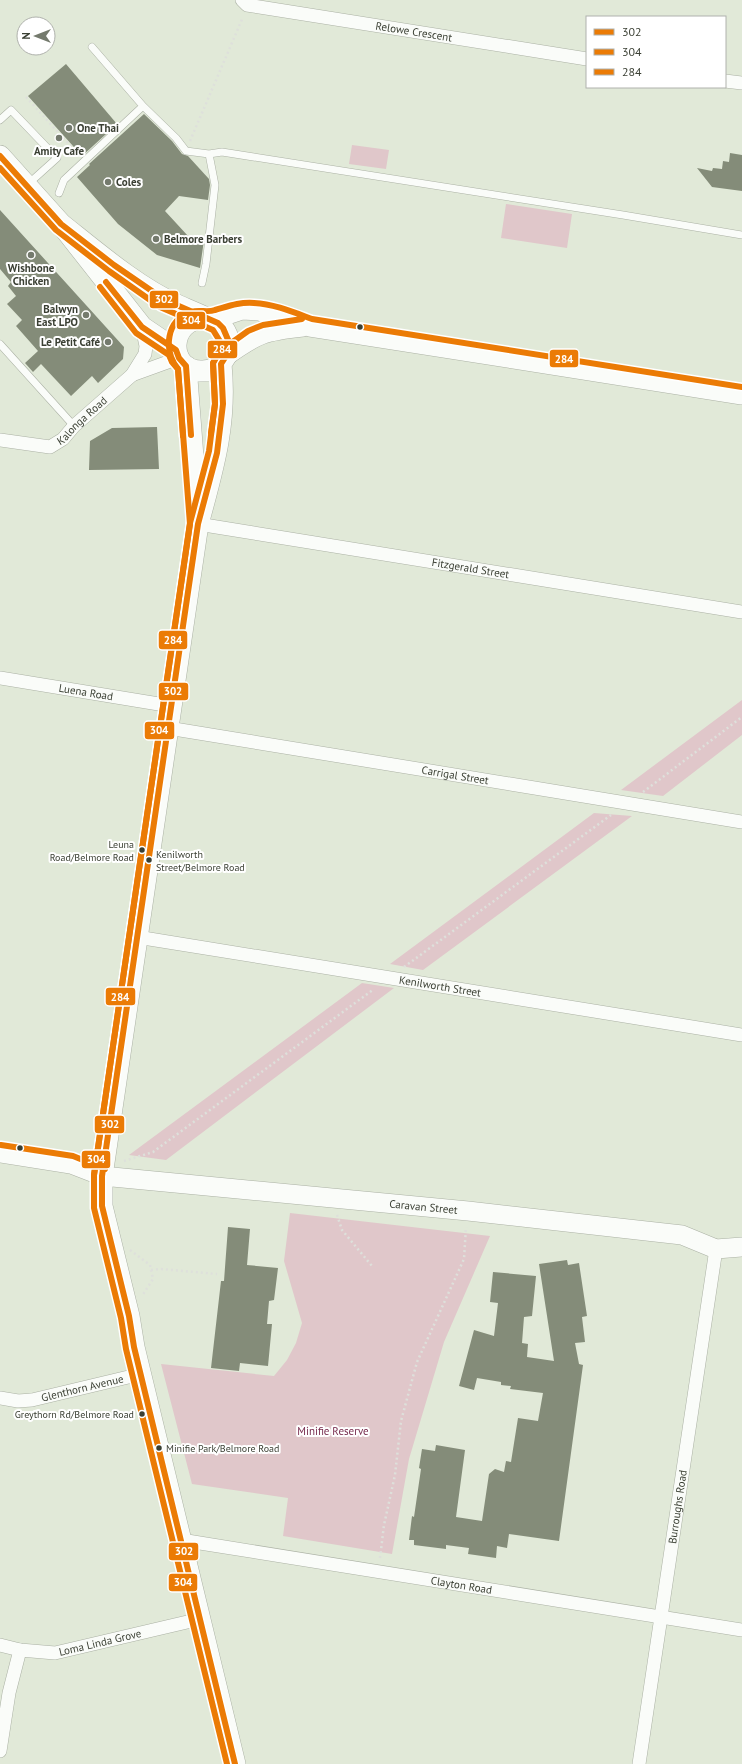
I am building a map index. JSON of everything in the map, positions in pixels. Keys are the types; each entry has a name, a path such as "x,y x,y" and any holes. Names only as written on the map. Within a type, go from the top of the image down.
{"main road":[{"path":"0,156 60,224 142,327 194,370 204,372 213,369 252,338 266,332 310,327"},
{"path":"60,224 114,265 165,300 208,319 223,328 227,335 229,349 224,360 223,404 217,453 198,524 171,706 102,1176 102,1206 235,1764"},
{"path":"198,524 180,358 176,337 183,327 193,320 208,319 242,310 259,311 310,327 742,395"},
{"name":"Caravan Street","path":"0,1153 71,1164 102,1176 468,1211 682,1235 716,1249 742,1247"}],"street":[{"name":"Relowe Crescent","path":"244,2 586,59"},
{"path":"726,81 742,83"},
{"name":"Kalonga Road","path":"0,440 50,447 63,440 74,426 132,375 145,354 146,346 142,327"},
{"name":"Kalonga Road","path":"132,375 180,358"},
{"name":"Fitzgerald Street","path":"198,524 742,612"},
{"name":"Luena Road","path":"0,678 171,706"},
{"name":"Carrigal Street","path":"168,728 742,822"},
{"name":"Kenilworth Street","path":"137,937 742,1035"},
{"name":"Burroughs Road","path":"639,1764 716,1249"},
{"name":"Glenthorn Avenue","path":"0,1398 18,1401 32,1400 141,1374"},
{"name":"Clayton Road","path":"181,1540 378,1573 742,1630"},
{"name":"Loma Linda Grove","path":"0,1645 20,1650 46,1653 66,1652 200,1619"},
{"path":"0,1751 9,1693 20,1650"}],"lane":[{"path":"92,47 143,106 176,138 186,151 209,154 222,152 742,235"},
{"path":"58,193 64,180 143,106"},
{"path":"0,120 11,110 57,158 26,186"},
{"path":"202,283 206,264 215,185 209,154"},
{"path":"0,344 74,426"}],"path":[{"path":"186,151 244,2"},
{"path":"26,97 80,156"},
{"path":"124,1161 153,1152 742,717"},
{"path":"331,1198 342,1230 372,1266"},
{"path":"378,1573 384,1525 395,1475 401,1421 417,1362 464,1259 468,1211"},
{"path":"153,1279 151,1270 161,1269 217,1274"}],"green space":[{"path":"352,145 389,150 386,169 349,164"},
{"path":"506,204 572,214 567,248 501,238"},
{"path":"742,700 742,735 663,796 621,790"},
{"path":"594,813 632,816 423,970 390,964"},
{"path":"362,983 394,988 166,1160 129,1155"},
{"name":"Minifie Reserve","path":"290,1213 490,1236 444,1342 409,1459 392,1554 283,1536 288,1498 192,1484 161,1364 274,1376 287,1360 296,1343 302,1323 284,1261"}],"building":[{"path":"66,64 117,124 82,156 28,96"},
{"path":"144,114 172,141 182,154 188,156 209,179 210,185 208,200 179,196 165,211 188,236 204,240 200,268 157,255 118,224 77,177 90,165 89,164"},
{"path":"730,153 742,155 742,191 712,187 697,168 712,171 713,168 722,169 723,161 729,162"},
{"path":"0,210 124,347 123,359 98,383 92,376 71,396 41,364 33,372 25,363 38,351 16,326 22,320 7,304 16,296 8,286 11,282 0,269"},
{"path":"157,427 159,469 89,470 90,441 112,428"},
{"path":"228,1227 250,1229 247,1265 278,1268 274,1300 269,1301 267,1324 272,1324 268,1366 240,1363 239,1371 211,1368 221,1281 224,1281"},
{"path":"567,1260 568,1265 579,1263 587,1316 582,1317 585,1342 575,1343 579,1364 583,1365 559,1541 509,1534 507,1548 497,1546 496,1558 468,1554 469,1548 446,1545 446,1549 414,1545 414,1540 409,1540 421,1469 419,1468 422,1449 435,1451 436,1445 465,1450 456,1517 482,1521 489,1474 495,1469 504,1472 506,1461 511,1462 518,1418 538,1421 543,1393 510,1389 511,1386 501,1385 501,1382 477,1378 474,1390 459,1386 474,1330 494,1336 498,1303 490,1302 493,1272 536,1276 532,1316 524,1317 522,1343 528,1344 527,1357 554,1361 539,1264"}],"transit line":[{"name":"302","path":"0,156 61,224 114,265 165,300 218,323 223,328 229,342 226,356 221,364 223,404 217,453 198,524 102,1176 102,1206 129,1316 134,1347 235,1764"},
{"name":"304","path":"0,168 56,230 109,271 160,307 213,330 221,343 213,363 215,404 209,451 190,523 94,1175 94,1208 121,1318 126,1349 227,1764"},
{"name":"302","path":"106,282 142,327 176,350 179,358 186,366 191,435"},
{"name":"304","path":"100,287 136,333 169,355 172,362 178,369 183,436"},
{"name":"284","path":"94,1175 190,524 178,369 173,361 169,345 172,329 176,322 183,316 194,311 212,311 244,303 254,303 269,305 312,319 742,387"},
{"name":"284","path":"211,433 215,404 213,363 220,351 248,331 263,325 302,319"},
{"name":"284","path":"1,1145 73,1156 105,1169"}],"place":[{"name":"One Thai","path":"69,128"},
{"name":"Amity Cafe","path":"59,138"},
{"name":"Coles","path":"108,182"},
{"name":"Belmore Barbers","path":"156,239"},
{"name":"Wishbone Chicken","path":"31,255"},
{"name":"Balwyn East LPO","path":"86,315"},
{"name":"Le Petit Café","path":"108,342"},
{"name":"Leuna Road/Belmore Road","path":"142,850"},
{"name":"Kenilworth Street/Belmore Road","path":"149,860"},
{"name":"Greythorn Rd/Belmore Road","path":"142,1414"},
{"name":"Minifie Park/Belmore Road","path":"159,1448"}]}
